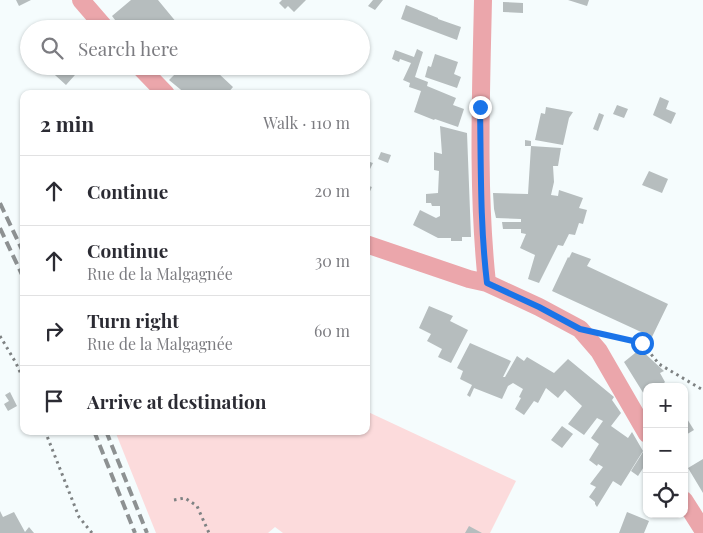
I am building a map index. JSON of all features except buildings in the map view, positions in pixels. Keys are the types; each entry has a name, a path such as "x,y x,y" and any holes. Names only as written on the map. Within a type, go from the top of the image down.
{"street":[{"path":"81,0 98,20"},
{"path":"483,0 480,107 484,259 487,283"},
{"path":"148,75 162,90"},
{"path":"370,245 469,279 487,283 539,307 580,329 599,350 644,428"},
{"path":"688,506 703,530"}],"path":[{"path":"580,329 642,343 659,364 703,390"},
{"path":"0,336 20,372"},
{"path":"47,435 79,517 92,533"},
{"path":"174,500 184,498 197,506 209,533"}],"shaded area":[{"path":"370,413 516,481 490,533 283,533 275,527 268,533 156,533 117,435 370,435"}],"railway":[{"path":"0,203 20,246"},
{"path":"0,228 20,270"},
{"path":"96,435 135,533"},
{"path":"108,435 147,533"}],"route":[{"path":"480,107 484,259 487,283 539,307 580,329 642,343"}]}
